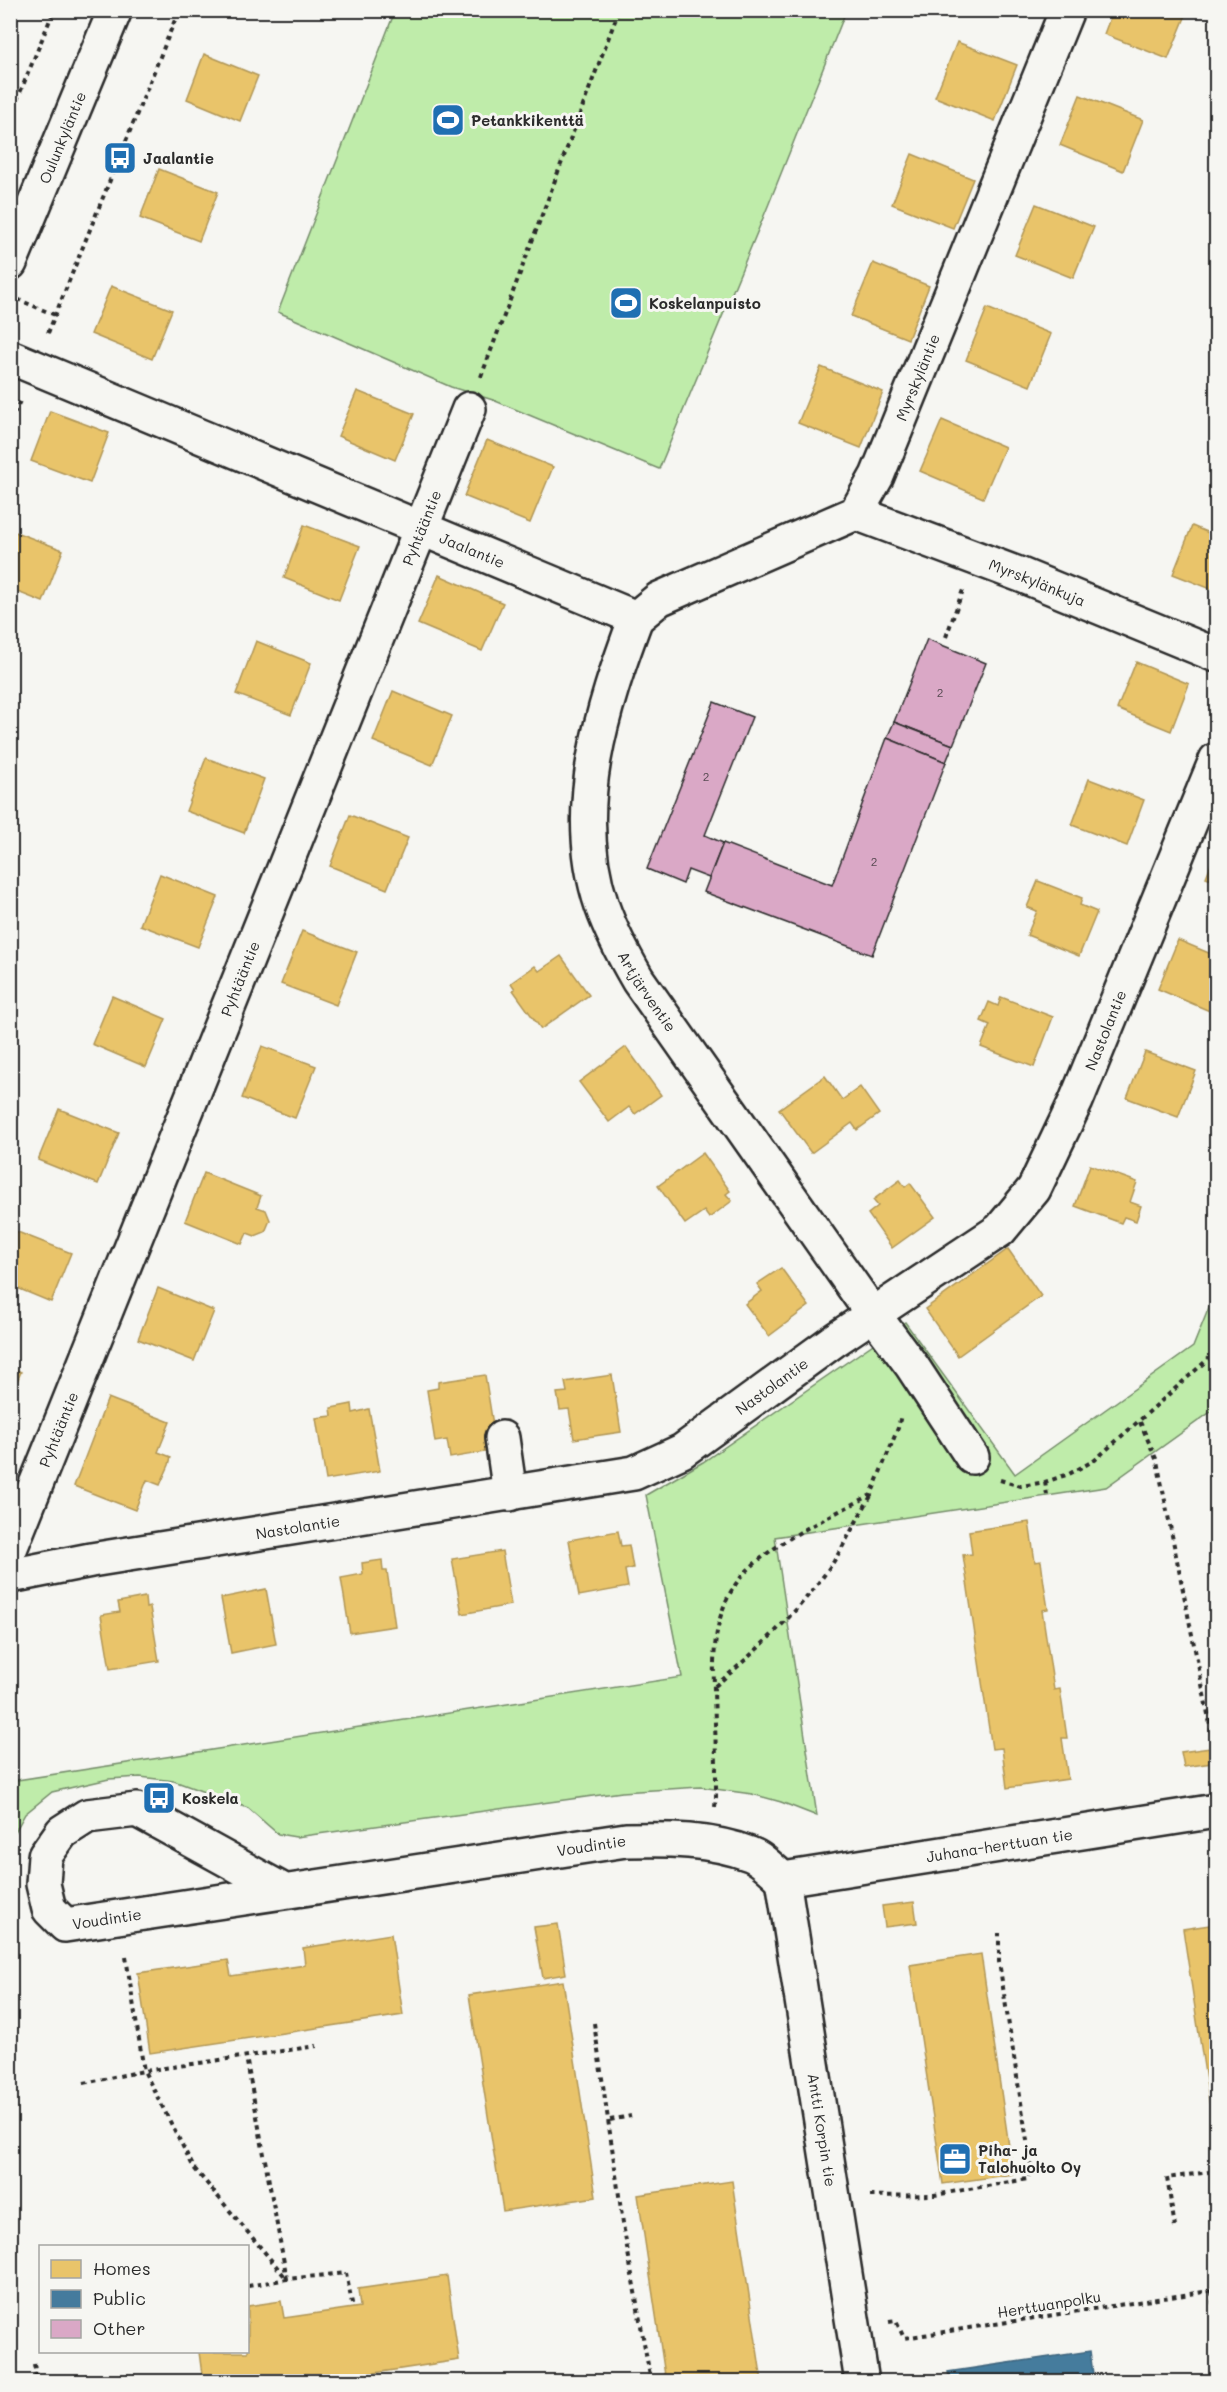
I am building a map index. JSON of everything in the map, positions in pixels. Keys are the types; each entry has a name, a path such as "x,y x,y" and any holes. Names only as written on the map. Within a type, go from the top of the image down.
{"street":[{"name":"Oulunkyläntie","path":"10,263 115,10"},
{"name":"Myrskyläntie","path":"856,513 877,476 1067,10"},
{"name":"Jaalantie","path":"22,362 636,618"},
{"name":"Pyhtääntie","path":"10,1550 21,1493 469,409"},
{"path":"636,618 659,599 856,513"},
{"name":"Myrskylänkuja","path":"856,513 1021,575 1216,655"},
{"name":"Artjärventie","path":"636,618 609,688 589,789 587,824 591,861 601,904 615,940 638,980 872,1314 912,1366 972,1457"},
{"name":"Nastolantie","path":"10,1576 91,1560 634,1473 682,1451 872,1314 1000,1230 1034,1189 1076,1101 1216,760"},
{"path":"502,1438 510,1494"},
{"name":"Voudintie","path":"284,1891 137,1810 87,1816 62,1832 45,1856 43,1884 49,1909 65,1925 626,1840 670,1839 708,1843 752,1854 783,1879"},
{"name":"Juhana-herttuan tie","path":"783,1879 1216,1811"},
{"name":"Antti Korpin tie","path":"783,1879 862,2382"}],"path":[{"path":"10,117 54,10"},
{"path":"10,422 22,362 56,315 179,10"},
{"path":"469,409 619,10"},
{"path":"10,297 56,315"},
{"path":"946,637 964,586"},
{"path":"972,1457 987,1474 1021,1486 1046,1482 1069,1474 1095,1460 1216,1352"},
{"path":"714,1686 751,1655 800,1605 834,1561 871,1495 898,1428 912,1366"},
{"path":"1140,1422 1157,1461 1216,1754"},
{"path":"1046,1482 1047,1495"},
{"path":"708,1843 716,1797 713,1657 721,1615 742,1576 758,1561 804,1530 871,1495"},
{"path":"866,2196 934,2195 1028,2180 1031,2166 999,1962 999,1933"},
{"path":"126,1957 144,2071 194,2168 287,2279"},
{"path":"594,2023 624,2230 651,2382"},
{"path":"84,2083 144,2071 317,2046"},
{"path":"246,2057 287,2279"},
{"path":"609,2120 631,2116"},
{"path":"1175,2227 1167,2178 1216,2171"},
{"path":"249,2286 346,2273 353,2308"},
{"path":"1214,2291 1216,2324"},
{"name":"Herttuanpolku","path":"896,2321 904,2338 1214,2291"},
{"path":"34,2364 37,2382"}],"green space":[{"name":"Koskelanpuisto","path":"395,11 846,11 659,469 493,400 451,387 278,312"},
{"path":"1216,1290 1216,1408 1106,1487 775,1537 817,1816 752,1794 700,1787 622,1792 296,1837 278,1834 248,1808 174,1781 140,1777 109,1779 52,1792 25,1814 11,1839 11,1781 682,1677 646,1495 703,1462 905,1322 1015,1474 1193,1347"}],"building: Homes":[{"path":"10,10 19,10 10,32"},
{"path":"1113,10 1188,10 1168,59 1104,34"},
{"path":"957,42 1017,65 995,121 935,97"},
{"path":"204,54 258,76 240,121 187,99"},
{"path":"1080,95 1143,120 1123,171 1060,145"},
{"path":"912,154 973,179 953,228 892,204"},
{"path":"159,169 218,192 199,241 140,218"},
{"path":"1036,204 1094,227 1073,278 1015,255"},
{"path":"873,263 929,286 908,339 851,316"},
{"path":"111,286 172,310 152,359 91,334"},
{"path":"987,308 1051,334 1030,386 966,360"},
{"path":"821,367 883,392 861,448 798,423"},
{"path":"357,391 414,414 395,460 338,436"},
{"path":"50,411 109,433 90,483 31,461"},
{"path":"942,420 1005,447 983,498 920,471"},
{"path":"487,440 553,467 530,523 464,496"},
{"path":"304,525 360,546 339,600 284,578"},
{"path":"1192,526 1216,536 1216,591 1173,574"},
{"path":"10,530 63,550 43,602 10,589"},
{"path":"439,575 503,603 482,651 418,624"},
{"path":"256,641 311,663 291,715 236,694"},
{"path":"1136,662 1189,684 1171,731 1117,709"},
{"path":"393,691 452,716 432,765 373,741"},
{"path":"206,758 264,779 244,833 186,811"},
{"path":"1089,779 1144,800 1127,846 1072,825"},
{"path":"350,815 408,838 387,889 330,866"},
{"path":"1216,852 1216,881 1206,877"},
{"path":"160,874 218,897 198,947 140,925"},
{"path":"1038,881 1082,898 1080,905 1097,912 1079,956 1027,935 1037,911 1027,907"},
{"path":"302,931 357,952 336,1005 281,984"},
{"path":"1178,940 1216,956 1216,1002 1212,1012 1158,989"},
{"path":"561,956 589,995 541,1029 513,990 515,989 511,983 535,966 539,971"},
{"path":"112,996 166,1019 146,1067 92,1044"},
{"path":"1001,997 1053,1017 1034,1067 981,1047 990,1025 981,1021 989,1002 998,1006"},
{"path":"262,1046 316,1066 295,1118 242,1098"},
{"path":"626,1047 661,1095 635,1114 629,1107 609,1122 579,1082"},
{"path":"1145,1052 1196,1071 1178,1117 1127,1098"},
{"path":"825,1076 842,1100 860,1087 879,1114 857,1130 852,1123 811,1153 779,1109"},
{"path":"59,1109 119,1133 98,1184 38,1160"},
{"path":"703,1153 730,1191 726,1194 732,1201 709,1218 704,1211 685,1224 658,1186"},
{"path":"1090,1165 1137,1182 1130,1202 1141,1206 1136,1221 1124,1217 1121,1223 1075,1206"},
{"path":"204,1173 261,1196 257,1207 266,1210 270,1220 265,1232 255,1236 247,1233 242,1244 185,1221"},
{"path":"900,1180 905,1187 910,1183 935,1217 892,1248 868,1214 878,1206 873,1200"},
{"path":"15,1231 71,1253 51,1302 10,1285 10,1241"},
{"path":"1008,1249 1041,1296 958,1356 925,1309"},
{"path":"781,1268 809,1306 769,1336 745,1304 762,1291 757,1284"},
{"path":"158,1288 214,1311 194,1361 138,1339"},
{"path":"10,1367 21,1372 10,1398"},
{"path":"485,1375 497,1450 450,1458 447,1440 435,1442 427,1390 438,1388 438,1382"},
{"path":"612,1375 621,1432 574,1439 569,1409 560,1410 557,1393 567,1392 565,1382"},
{"path":"108,1398 170,1422 158,1452 171,1457 169,1465 160,1485 147,1480 135,1510 74,1486"},
{"path":"352,1404 353,1413 369,1409 380,1471 326,1480 316,1418 332,1416 331,1408"},
{"path":"1029,1522 1035,1562 1041,1561 1048,1609 1042,1610 1054,1690 1060,1689 1067,1738 1062,1738 1068,1779 1007,1788 1002,1748 992,1749 963,1555 972,1554 969,1531"},
{"path":"618,1531 621,1546 629,1545 633,1568 625,1570 628,1587 579,1596 569,1540"},
{"path":"502,1551 511,1605 462,1614 452,1559"},
{"path":"382,1560 383,1571 387,1571 395,1626 350,1633 341,1578 363,1574 362,1563"},
{"path":"266,1589 276,1644 231,1653 221,1598"},
{"path":"145,1597 146,1608 150,1607 159,1661 110,1669 101,1615 120,1612 118,1602"},
{"path":"1210,1748 1212,1763 1184,1767 1181,1752"},
{"path":"914,1902 917,1923 885,1927 882,1906"},
{"path":"558,1924 566,1974 543,1978 534,1927"},
{"path":"1216,1924 1216,2146 1183,1929"},
{"path":"391,1934 403,2015 150,2053 138,1973 228,1960 231,1976 305,1965 303,1948"},
{"path":"981,1954 1013,2174 943,2184 910,1965"},
{"path":"563,1981 596,2197 503,2211 469,1995"},
{"path":"732,2181 762,2382 666,2382 638,2195"},
{"path":"447,2276 459,2360 316,2382 203,2382 199,2353 249,2353 249,2306 281,2301 284,2318 360,2307 358,2289"},
{"path":"11,2320 18,2367 15,2368 17,2382 10,2382"}],"building: Public":[{"path":"1090,2351 1094,2382 950,2382 948,2372"}],"building: Other":[{"path":"927,639 986,663 953,745 894,722"},
{"path":"714,702 752,717 705,835 723,843 709,878 688,870 683,884 647,869"},
{"path":"894,722 953,745 946,762 887,738"},
{"path":"887,738 946,762 872,955 704,892 723,843 832,885"}],"place":[{"name":"Petankkikenttä","path":"448,120"},
{"name":"Jaalantie","path":"120,158"},
{"name":"Koskelanpuisto","path":"626,303"},
{"name":"Koskela","path":"159,1798"},
{"name":"Piha- ja Talohuolto Oy","path":"955,2159"}]}
